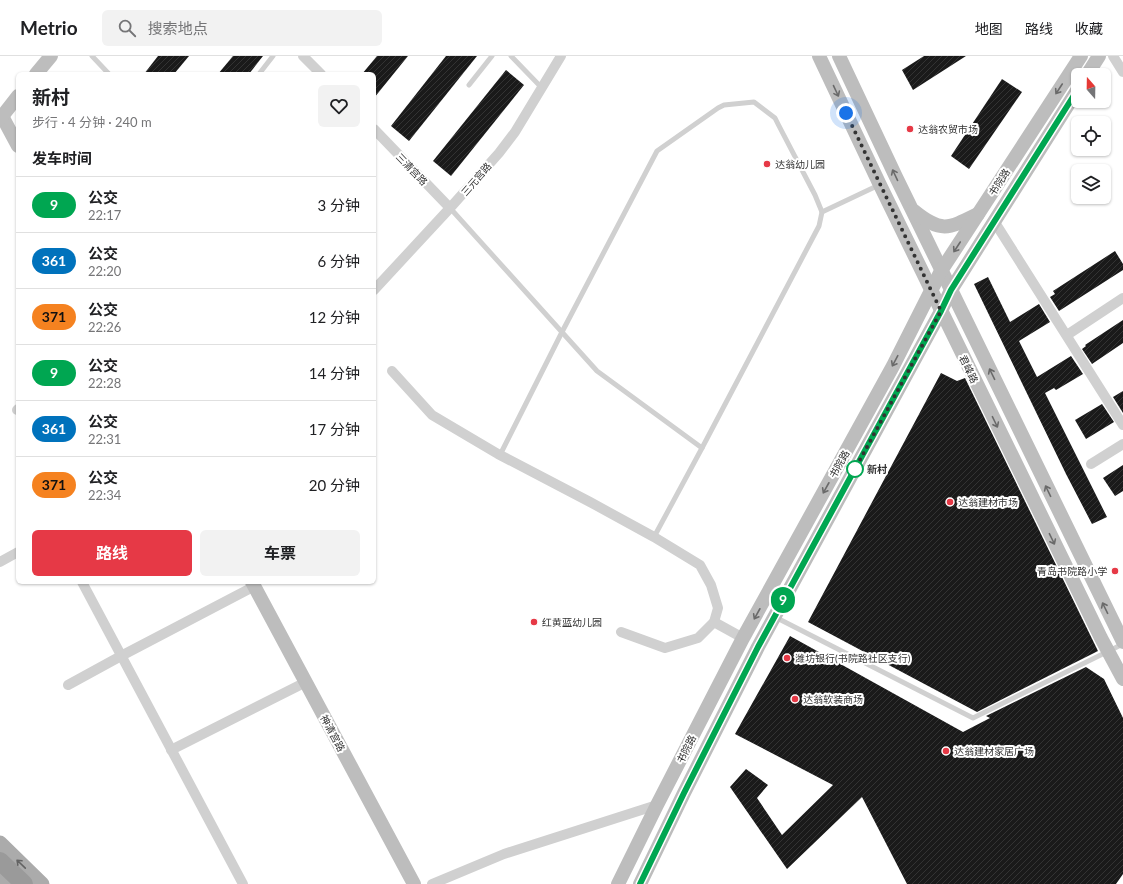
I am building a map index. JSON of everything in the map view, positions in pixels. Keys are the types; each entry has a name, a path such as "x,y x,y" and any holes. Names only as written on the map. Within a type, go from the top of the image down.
{"highway":[{"path":"0,861 24,884"}],"main road":[{"path":"38,72 51,56"},
{"name":"君峰路","path":"819,56 941,311 1108,652 1123,679"},
{"name":"君峰路","path":"839,56 941,271 1123,643"},
{"name":"书院路","path":"618,884 743,638 892,366 941,271 1081,56"},
{"path":"1091,68 1099,56"},
{"path":"16,98 1,117 16,143"},
{"name":"书院路","path":"640,884 758,647 951,290 1071,100"},
{"path":"912,210 926,221 937,226 948,227 959,224 978,214"},
{"name":"神清宫路","path":"254,584 414,884"},
{"path":"0,844 42,884"},
{"path":"0,876 8,884"}],"street":[{"path":"303,56 319,72"},
{"name":"三元宫路","path":"376,288 499,153 515,132 561,56"},
{"path":"1114,56 1123,72"},
{"name":"三清宫路","path":"376,131 450,208"},
{"path":"994,220 1123,425"},
{"path":"1067,335 1123,298"},
{"path":"392,371 432,415 500,456 590,502 654,537 700,565 711,585 718,608 714,622 698,638 666,648 621,632"},
{"path":"1092,464 1123,444"},
{"path":"0,562 16,553"},
{"path":"83,584 243,884"},
{"path":"68,685 254,584"},
{"path":"714,622 743,638"},
{"path":"171,750 306,682"},
{"path":"432,884 504,854 657,805"}],"lane":[{"path":"92,56 108,72"},
{"path":"260,72 273,56"},
{"path":"469,85 492,56"},
{"path":"511,56 541,87"},
{"path":"500,456 562,332 657,151 718,108 724,105 754,102 775,118 822,212 819,226 654,537"},
{"path":"822,212 880,185"},
{"path":"450,208 597,371 702,448"},
{"path":"774,617 973,718 1108,652 1123,643"}],"building":[{"path":"158,56 189,56 176,72 146,72"},
{"path":"233,56 263,56 251,72 220,72"},
{"path":"377,56 408,56 376,96 376,72 364,72"},
{"path":"446,56 477,56 409,141 391,126"},
{"path":"924,56 966,56 913,90 902,70"},
{"path":"506,70 524,85 451,176 433,161"},
{"path":"1002,79 1022,92 969,169 951,156"},
{"path":"1115,251 1123,264 1123,270 1059,311 1050,297 1055,294 1053,291"},
{"path":"988,277 1010,322 1039,304 1050,322 1019,341 1037,377 1071,356 1083,374 1056,390 1054,388 1045,393 1107,517 1092,524 1066,474 974,284"},
{"path":"1123,320 1123,343 1092,364 1082,349 1086,346 1085,345"},
{"name":"达翁建材市场","path":"941,373 957,381 965,378 1098,651 977,712 808,622"},
{"path":"1123,391 1123,413 1113,397"},
{"path":"1102,404 1114,422 1086,439 1075,420"},
{"path":"1123,465 1123,491 1115,496 1103,478"},
{"name":"达翁建材家居广场","path":"790,636 963,732 990,718 986,716 1086,667 1104,679 1123,718 1123,874 1116,884 907,884 862,797 787,869 730,787 746,769 768,785 757,798 782,835 833,785 735,734"}],"bus line":[{"name":"9","path":"640,884 758,647 951,290 1071,100"}],"place":[{"name":"达翁农贸市场","path":"910,129"},
{"name":"达翁幼儿园","path":"767,164"},
{"name":"新村","path":"855,469"},
{"name":"达翁建材市场","path":"950,502"},
{"name":"青岛书院路小学","path":"1115,571"},
{"name":"红黄蓝幼儿园","path":"534,622"},
{"name":"潍坊银行(书院路社区支行)","path":"787,658"},
{"name":"达翁软装商场","path":"795,699"},
{"name":"达翁建材家居广场","path":"946,751"}],"route":[{"path":"846,113 941,311 855,469"}]}
